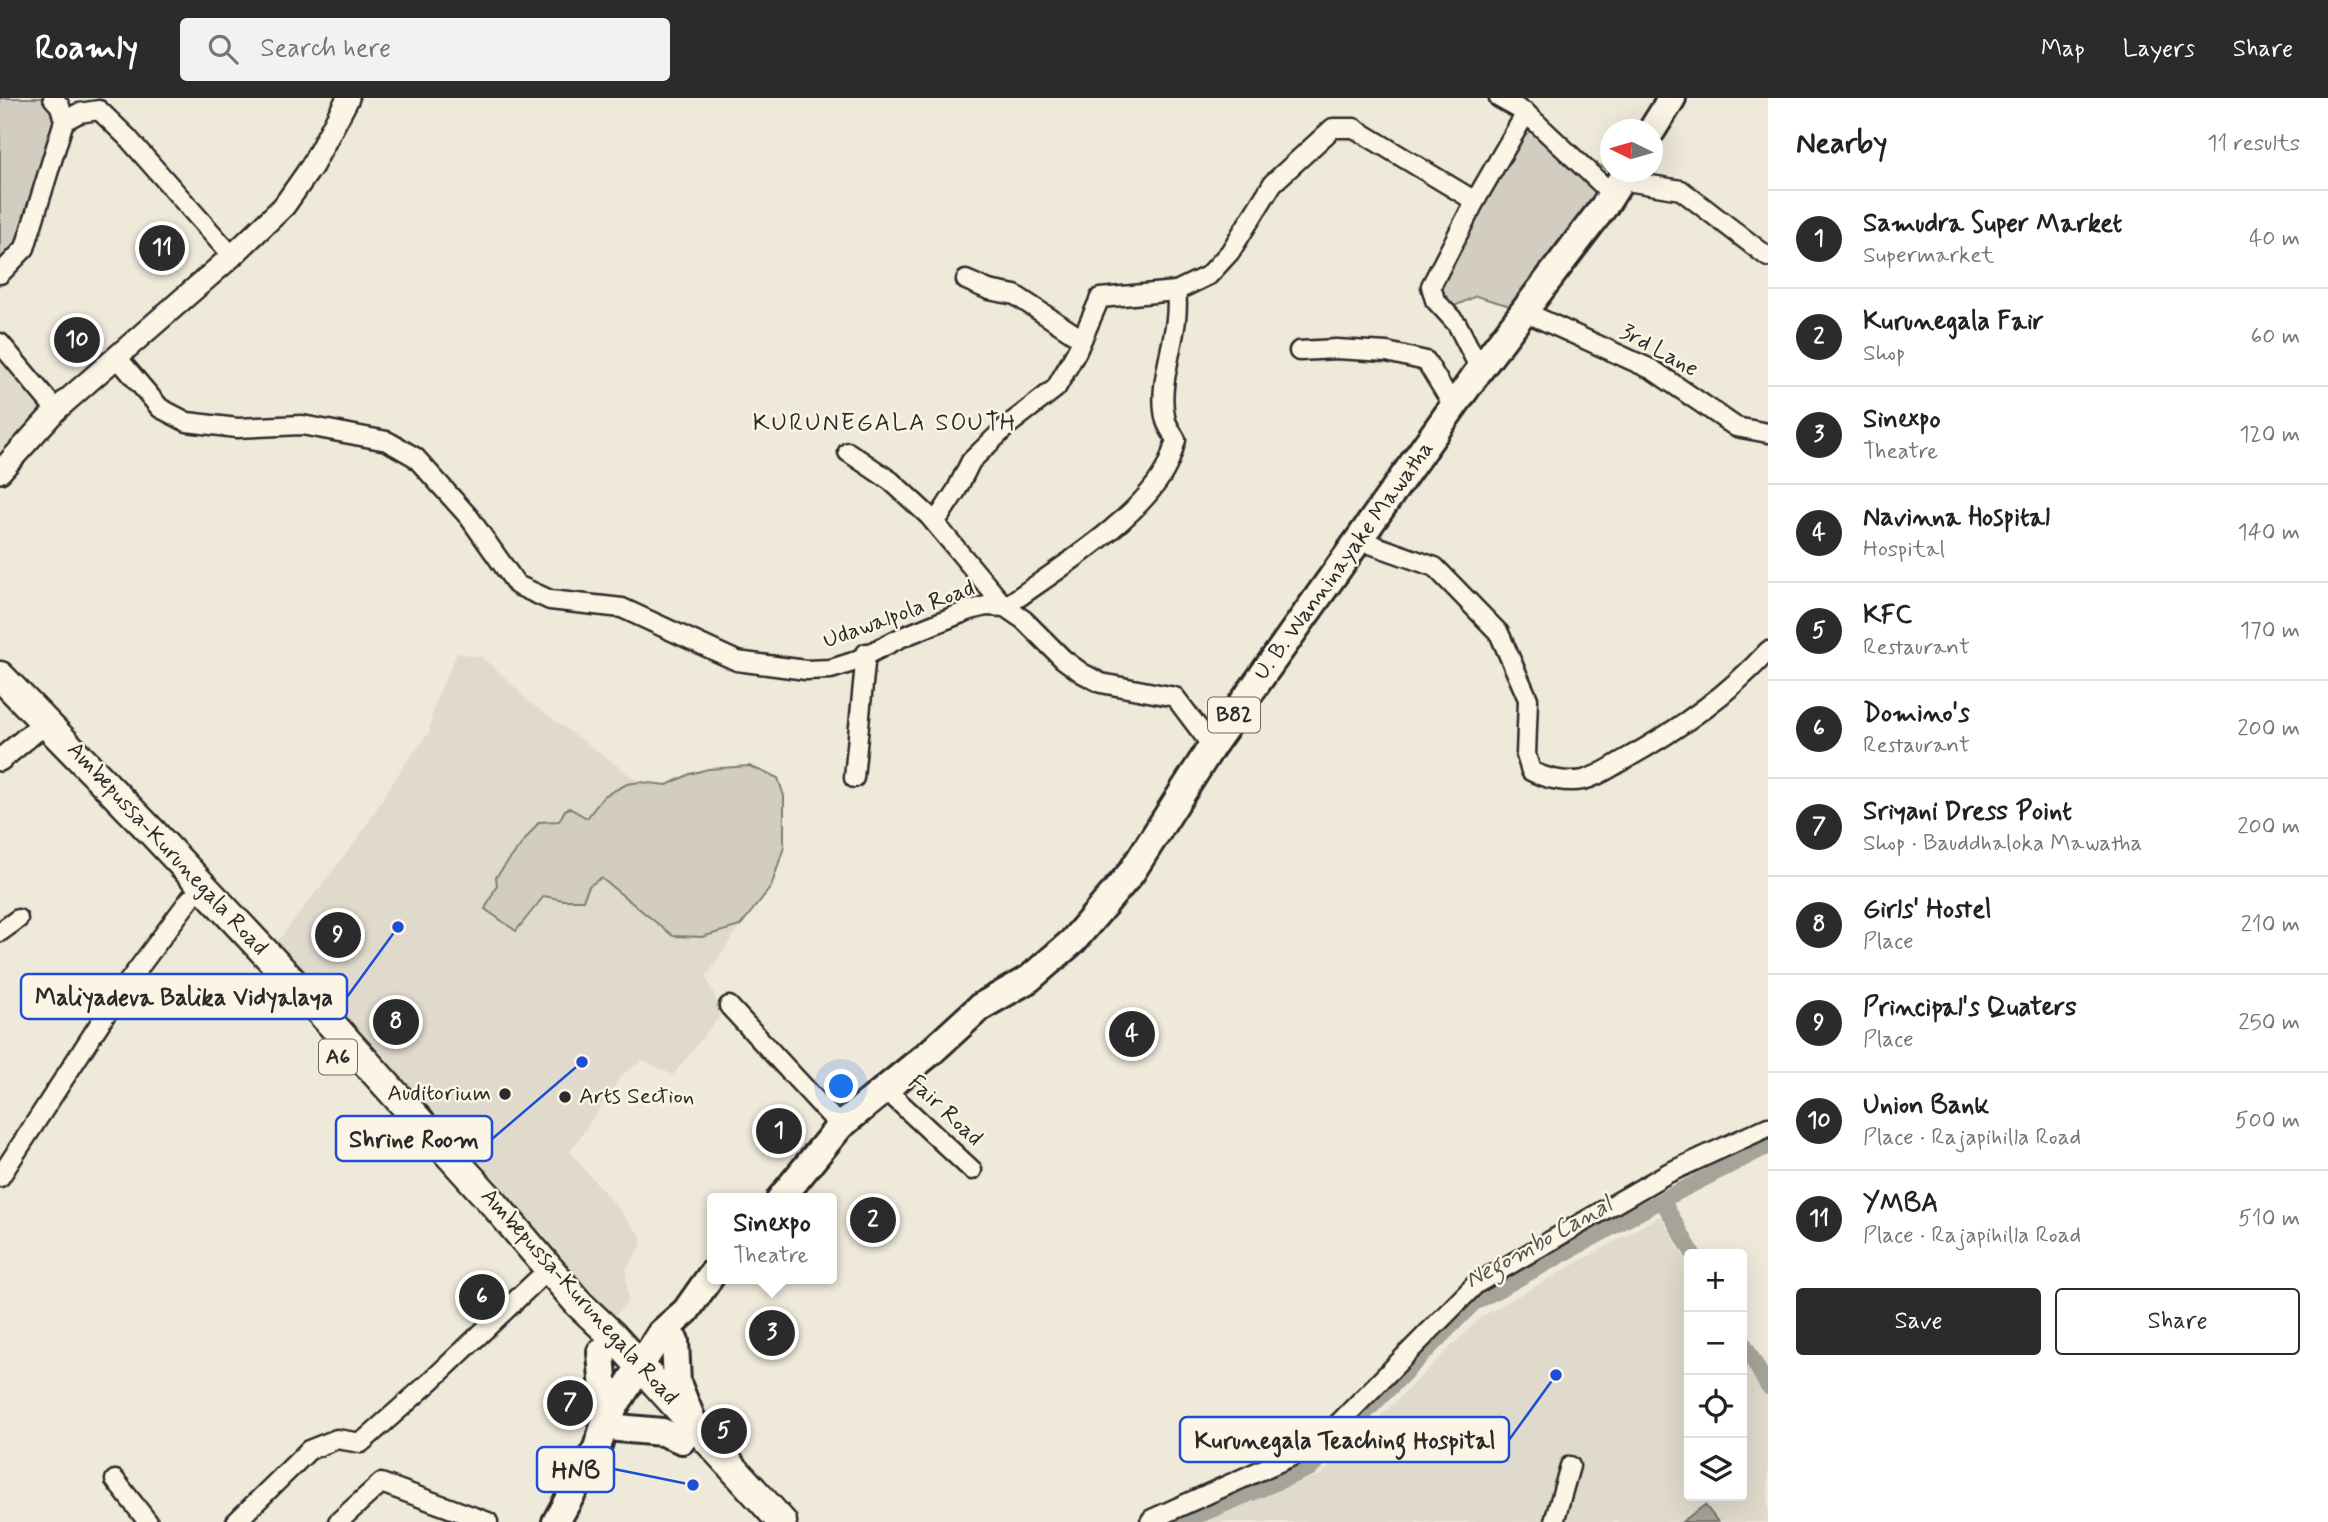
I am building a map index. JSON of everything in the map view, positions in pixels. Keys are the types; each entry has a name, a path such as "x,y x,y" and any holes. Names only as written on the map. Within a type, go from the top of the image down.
{"highway":[{"name":"Ambepussa-Kurunegala Road","path":"0,677 40,727 190,899 296,1010 537,1280 607,1344 688,1432 782,1522"},
{"name":"Ambepussa-Kurunegala Road","path":"0,700 40,727 306,996 495,1205 579,1304 607,1344"},
{"name":"Ambepussa-Kurunegala Road","path":"688,1432 757,1522"}],"main road":[{"path":"1660,119 1672,98"},
{"name":"U. B. Wanninayake Mawatha","path":"785,1193 840,1126 932,1051 980,1007 1029,979 1073,941 1131,873 1212,746 1480,369 1620,182"},
{"path":"556,1522 612,1424 707,1281"},
{"path":"612,1424 607,1344 641,1336 668,1337"},
{"path":"612,1424 662,1432 688,1432 668,1337"}],"street":[{"path":"0,274 25,248 64,121 60,106 52,98"},
{"path":"0,472 56,410 232,256 284,206 312,166 348,98"},
{"path":"1499,98 1527,113 1600,167"},
{"path":"64,121 79,113 99,110 127,137 232,256"},
{"path":"1480,369 1457,324 1436,300 1431,286 1475,201 1527,113"},
{"path":"935,523 971,461 1007,426 1056,388 1100,298 1176,291 1209,275 1230,252 1273,183 1333,128 1354,128 1475,201"},
{"path":"1620,182 1681,190 1768,257"},
{"path":"966,280 989,290 1015,295 1082,339"},
{"path":"848,452 891,481 935,523 1005,607 1103,535 1143,500 1166,467 1176,440 1166,422 1164,397 1178,308 1176,291"},
{"name":"3rd Lane","path":"1525,312 1653,370 1735,427 1768,433"},
{"path":"0,343 56,410"},
{"path":"1299,351 1336,349 1387,352 1426,361 1454,407"},
{"name":"Udawalpola Road","path":"116,356 160,408 187,422 237,428 302,425 387,441 415,457 469,517 517,585 550,600 622,608 737,661 806,670 831,669 853,662 866,653 967,611 986,606 1005,607 1024,620 1063,659 1082,673 1101,683 1175,697 1212,746"},
{"path":"1359,540 1435,567 1499,633 1528,699 1526,755 1531,771 1550,779 1582,780 1600,774 1659,740 1743,677 1768,651"},
{"path":"854,778 866,653"},
{"path":"0,760 40,727"},
{"path":"0,1177 117,997 190,899"},
{"path":"0,932 18,919"},
{"path":"729,1006 840,1126"},
{"name":"Fair Road","path":"884,1088 972,1170"},
{"path":"1150,1522 1317,1445 1476,1284 1668,1173 1768,1127"},
{"path":"236,1522 309,1450 337,1439 361,1443 537,1280"},
{"path":"1554,1522 1570,1466"},
{"path":"115,1480 148,1522"},
{"path":"338,1522 381,1483 488,1522"}],"shaded area":[{"path":"0,98 53,98 60,106 34,224 0,274"},
{"path":"1531,125 1600,165 1600,182 1614,182 1521,309 1476,296 1455,306 1443,300 1437,282 1505,162"},
{"path":"0,343 56,410 0,455"},
{"path":"457,653 481,657 529,702 640,782 627,784 604,796 587,818 565,810 559,821 544,821 497,885 488,902 544,895 563,900 601,878 636,905 702,937 740,926 706,977 717,1001 719,1017 673,1075 643,1060 622,1075 570,1152 641,1236 641,1246 626,1270 628,1301 611,1321 319,999 277,942 356,841 406,762 429,733 435,702"},
{"path":"749,766 778,778 784,796 784,847 771,887 740,926 702,937 673,936 601,878 589,886 583,900 544,896 516,931 485,909 497,885 496,877 539,822 559,821 569,808 587,818 604,796 627,784 640,782 667,785 708,769"},
{"path":"1660,1216 1684,1257 1684,1501 1747,1501 1747,1361 1768,1397 1768,1522 1188,1522 1233,1503 1321,1475 1481,1317"},
{"path":"1705,1505 1718,1522 1682,1522"}],"waterway":[{"name":"Negombo Canal","path":"1183,1522 1311,1468 1474,1303 1662,1200 1768,1146"},
{"path":"1662,1200 1690,1249"},
{"path":"1747,1349 1768,1387"}],"place":[{"name":"YMBA","path":"162,248"},
{"name":"Union Bank","path":"77,340"},
{"name":"Maliyadeva Balika Vidyalaya","path":"398,927"},
{"name":"Principal's Quaters","path":"338,935"},
{"name":"Girls' Hostel","path":"396,1022"},
{"name":"Navinna Hospital","path":"1132,1034"},
{"name":"Shrine Room","path":"582,1062"},
{"name":"Auditorium","path":"505,1094"},
{"name":"Arts Section","path":"565,1097"},
{"name":"Samudra Super Market","path":"779,1131"},
{"name":"Kurunegala Fair","path":"873,1220"},
{"name":"Domino's","path":"482,1297"},
{"name":"Sinexpo","path":"772,1333"},
{"name":"Kurunegala Teaching Hospital","path":"1556,1375"},
{"name":"Sriyani Dress Point","path":"570,1403"},
{"name":"KFC","path":"724,1431"},
{"name":"HNB","path":"693,1485"}],"district":[{"name":"KURUNEGALA SOUTH","path":"885,423"}]}
